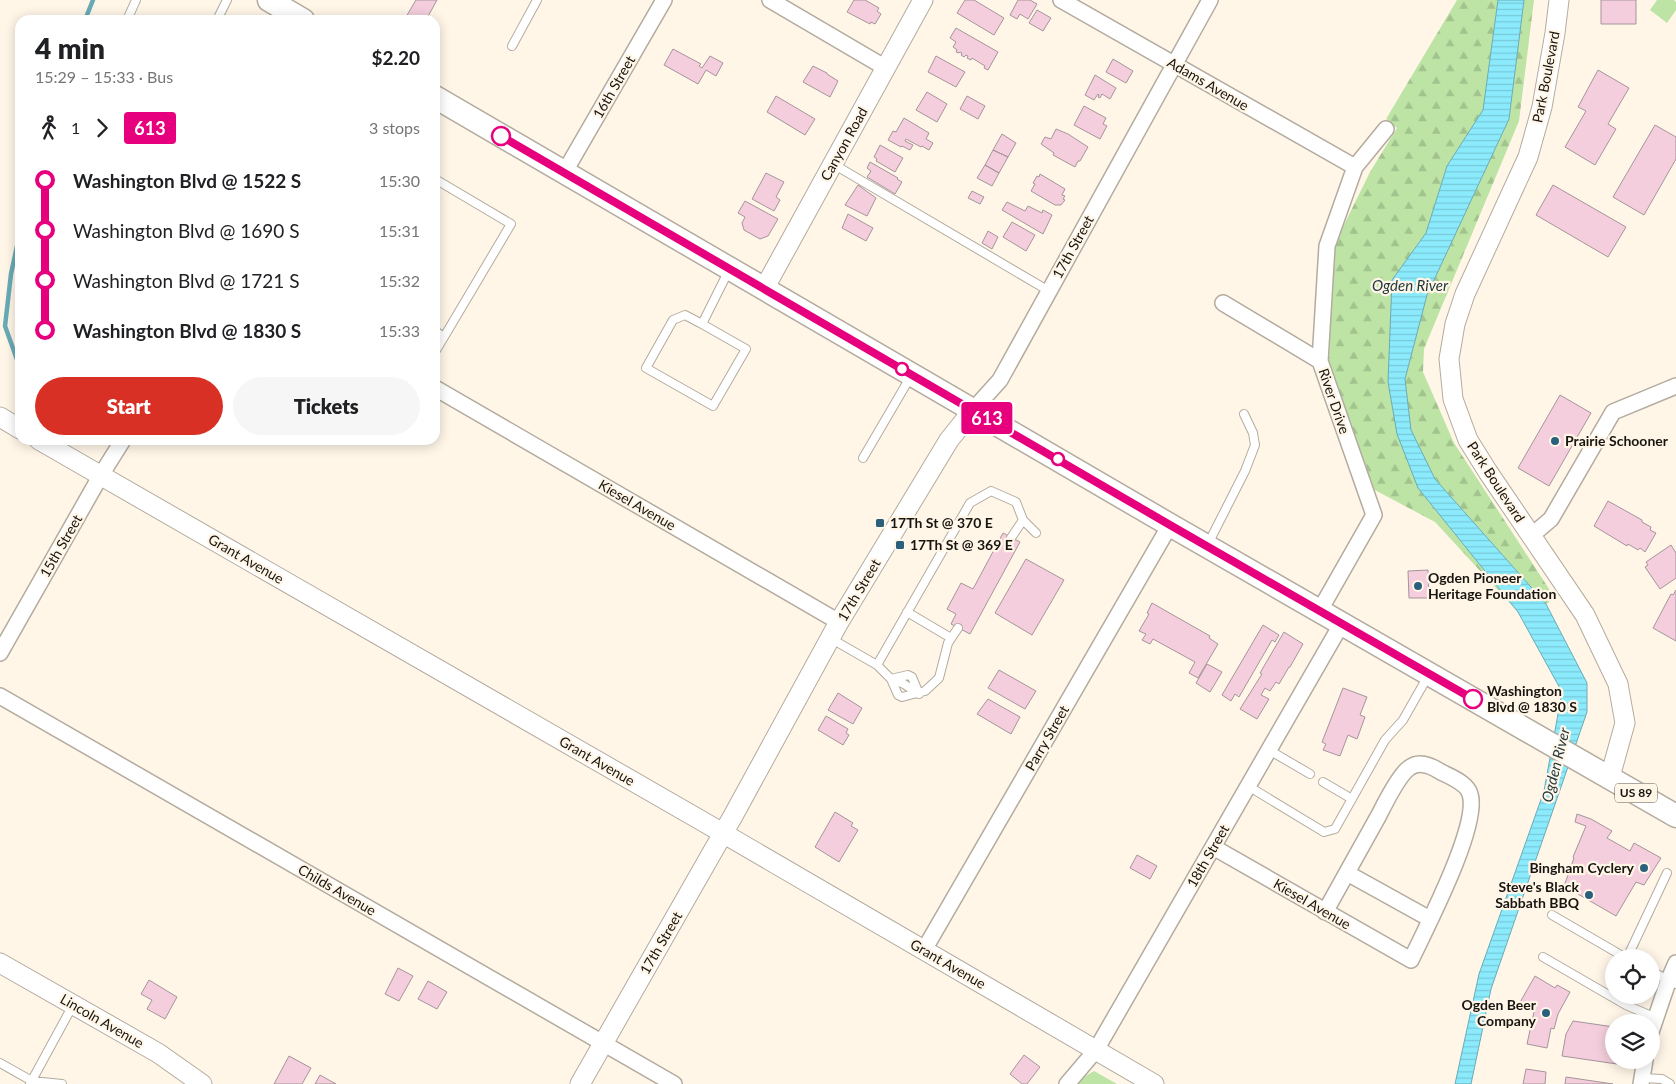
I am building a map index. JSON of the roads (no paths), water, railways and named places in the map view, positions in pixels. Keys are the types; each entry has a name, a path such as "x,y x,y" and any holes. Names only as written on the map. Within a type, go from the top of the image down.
{"main road":[{"name":"US 89","path":"440,100 1170,525 1676,816"}],"street":[{"name":"16th Street","path":"564,173 664,0"},
{"path":"770,0 886,68"},
{"name":"Canyon Road","path":"764,289 924,0"},
{"name":"Adams Avenue","path":"1061,0 1355,167"},
{"name":"17th Street","path":"580,1084 723,834 839,622 949,440 1000,380 1210,0"},
{"name":"Park Boulevard","path":"1559,0 1542,107 1528,157 1465,294 1455,324 1449,359 1453,399 1468,440 1585,615 1618,684 1625,723 1602,773"},
{"name":"River Drive","path":"1320,610 1374,516 1320,361 1327,246 1355,167 1386,129"},
{"path":"1223,303 1320,361"},
{"path":"1531,536 1551,519 1614,412 1676,386"},
{"name":"Kiesel Avenue","path":"440,391 839,622"},
{"path":"0,417 15,426"},
{"name":"Grant Avenue","path":"48,445 1154,1084"},
{"name":"15th Street","path":"0,653 120,445"},
{"name":"Parry Street","path":"924,950 1170,525"},
{"name":"18th Street","path":"1067,1084 1096,1050 1342,623"},
{"name":"Childs Avenue","path":"0,696 674,1084"},
{"path":"1326,912 1347,873 1389,796 1407,769 1418,764 1426,765 1439,770 1468,788 1471,795 1469,824 1456,860 1430,919 1347,873"},
{"name":"Kiesel Avenue","path":"1213,847 1411,960 1430,919"},
{"name":"Lincoln Avenue","path":"0,963 158,1053 202,1084"},
{"path":"1659,1014 1672,982 1676,963"}],"lane":[{"path":"129,15 136,0"},
{"path":"220,15 227,0"},
{"path":"512,46 537,0"},
{"path":"833,164 1049,291"},
{"path":"440,182 511,224 440,344"},
{"path":"702,324 730,269"},
{"path":"685,314 702,324 746,348 713,406 646,368 673,320 685,314"},
{"path":"440,334 444,337"},
{"path":"864,458 912,374"},
{"path":"1207,546 1245,471 1255,445 1253,433 1244,414"},
{"path":"876,665 970,503 991,491 1016,502 1023,520 1036,533"},
{"path":"1011,538 1023,520"},
{"path":"907,612 951,638"},
{"path":"830,638 876,665 891,679 898,695 902,697 925,692 939,678 945,652 958,628"},
{"path":"1248,786 1324,832 1335,829 1385,740 1403,720 1430,673"},
{"path":"891,679 908,675 912,677 918,694"},
{"path":"1269,750 1310,774"},
{"path":"1324,782 1352,799"},
{"path":"1630,949 1667,873"},
{"path":"1552,915 1611,949"},
{"path":"1543,957 1639,1014"},
{"path":"1660,976 1672,982"},
{"path":"31,1083 73,1005"},
{"path":"0,1062 31,1083 62,1084"},
{"path":"1641,1081 1662,1080 1670,1084"}],"water":[{"name":"Ogden River","path":"1498,0 1524,0 1509,119 1427,295 1405,379 1411,430 1435,479 1546,604 1587,683 1587,712 1491,989 1471,1084 1455,1084 1479,974 1544,791 1562,692 1518,612 1418,488 1397,434 1388,382 1392,280 1426,233 1447,166 1483,110"}],"waterway":[{"path":"87,15 93,0"},
{"path":"15,255 5,326 15,354"}],"place":[{"name":"Prairie Schooner","path":"1555,441"},
{"name":"17Th St @ 370 E","path":"880,523"},
{"name":"17Th St @ 369 E","path":"900,545"},
{"name":"Ogden Pioneer Heritage Foundation","path":"1418,586"},
{"name":"Washington Blvd @ 1830 S","path":"1473,699"},
{"name":"Bingham Cyclery","path":"1644,868"},
{"name":"Steve's Black Sabbath BBQ","path":"1589,895"},
{"name":"Ogden Beer Company","path":"1546,1013"}]}
